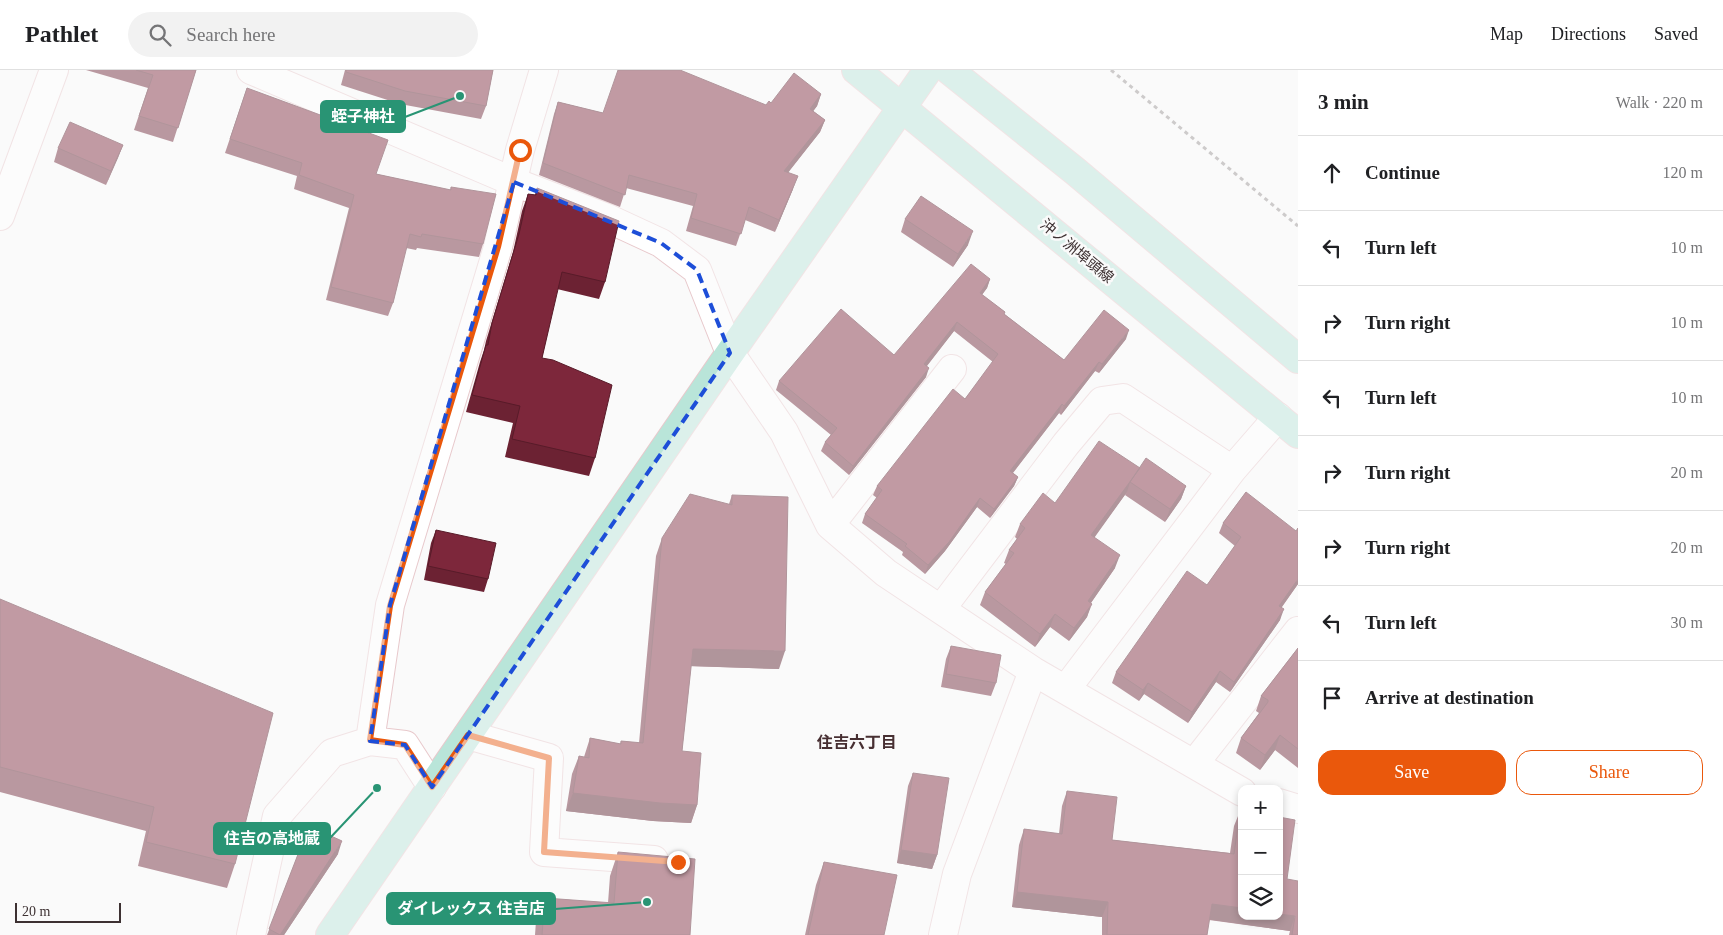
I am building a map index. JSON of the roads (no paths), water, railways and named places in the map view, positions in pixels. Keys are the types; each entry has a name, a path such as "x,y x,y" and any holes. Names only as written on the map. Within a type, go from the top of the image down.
{"street":[{"path":"0,216 54,70"},
{"path":"251,70 514,182 607,218 661,243 697,270 730,353 784,432 830,525 886,573 1032,671 1238,790"},
{"path":"370,740 390,606 498,247 520,150 544,70"},
{"name":"沖ノ洲埠頭線","path":"856,70 1288,425"},
{"path":"330,935 730,353 928,70"},
{"path":"950,70 1075,171 1298,359"},
{"path":"830,525 952,369"},
{"path":"941,609 1066,444 1102,401 1123,398 1232,470"},
{"path":"1066,689 1232,470 1288,425"},
{"path":"1194,764 1298,631"},
{"path":"943,935 957,874 1032,671"},
{"path":"468,735 549,758 544,852 678,862"},
{"path":"251,935 277,816 332,753 370,740 405,745 432,787"},
{"path":"1283,804 1298,809"}],"place":[{"name":"蛭子神社","path":"460,96"},
{"name":"住吉の高地蔵","path":"377,788"},
{"name":"ダイレックス 住吉店","path":"647,902"}],"district":[{"name":"住吉六丁目","path":"857,742"}]}
